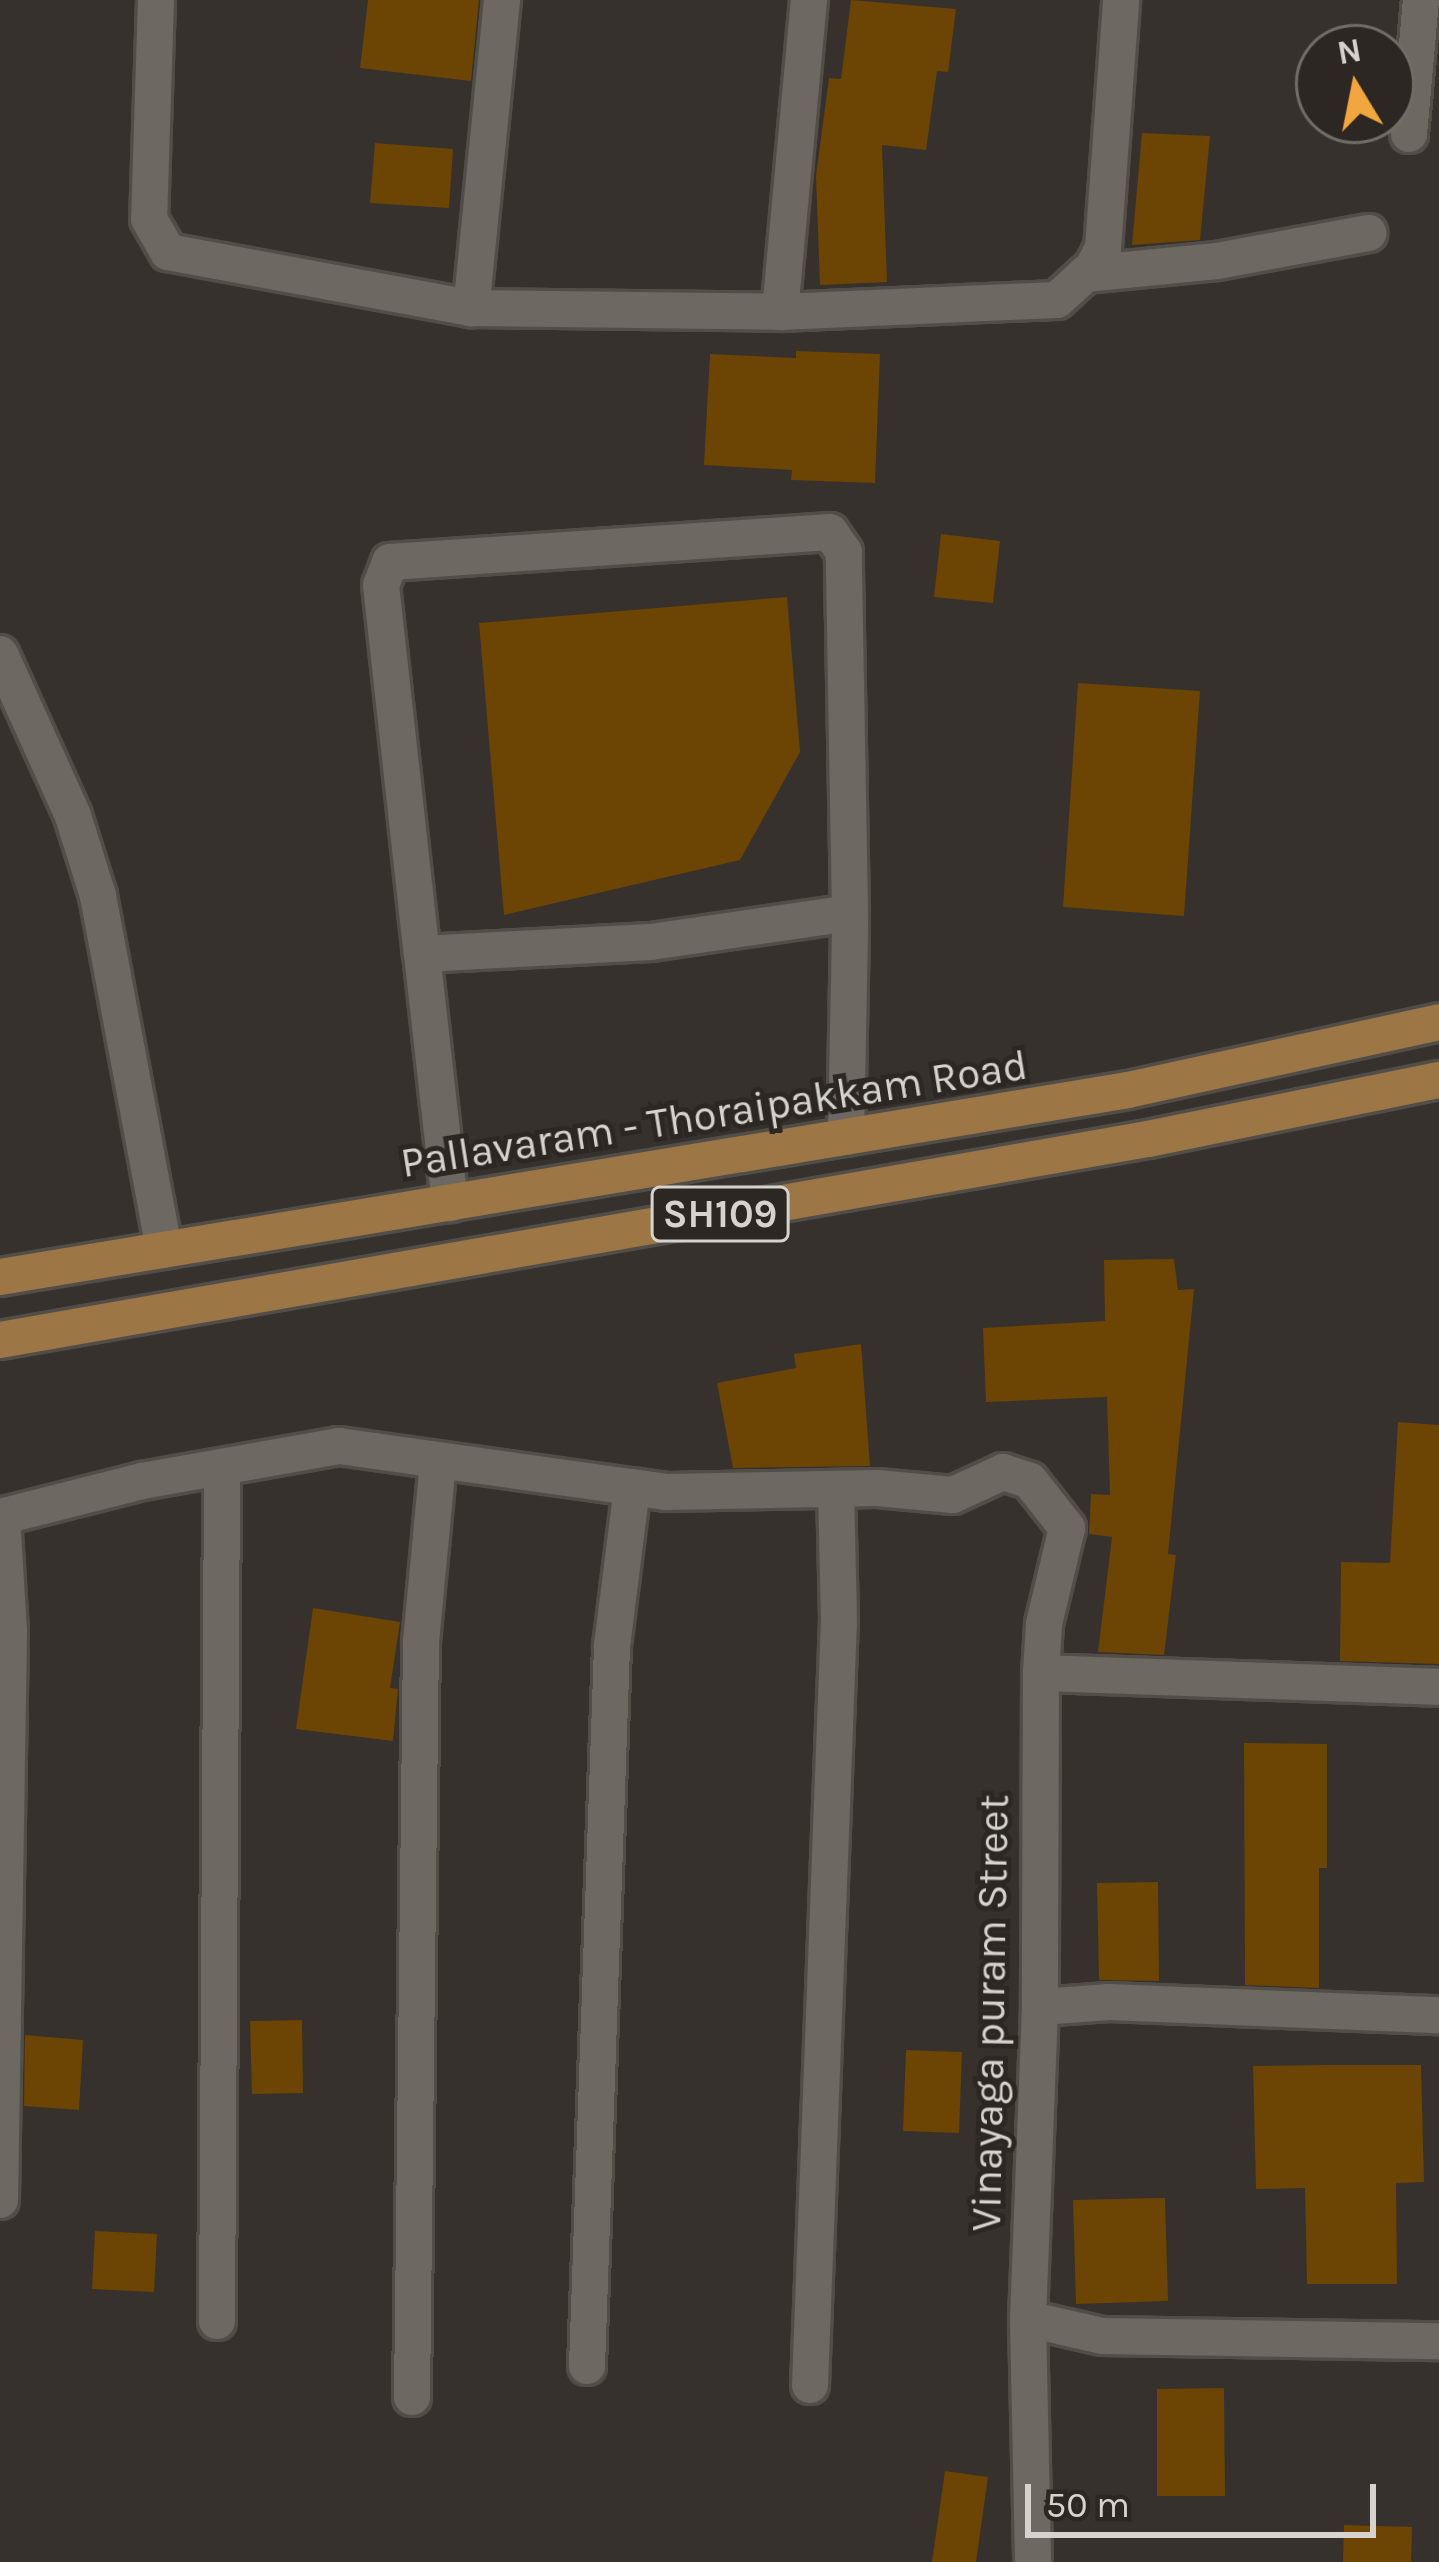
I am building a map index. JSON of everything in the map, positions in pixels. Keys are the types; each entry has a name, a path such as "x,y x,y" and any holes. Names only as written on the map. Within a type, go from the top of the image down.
{"main road":[{"name":"Pallavaram - Thoraipakkam Road","path":"0,1277 1129,1090 1439,1022"},
{"name":"SH109","path":"0,1340 1125,1143 1439,1080"}],"street":[{"path":"155,0 149,220 168,252 472,308 780,312 1057,300 1085,274 1103,248 1121,0"},
{"path":"472,308 502,0"},
{"path":"780,312 809,0"},
{"path":"1415,67 1421,0"},
{"path":"1085,274 1217,261 1368,233"},
{"path":"450,1203 381,585 390,562 830,532 844,552 850,914 846,1137"},
{"path":"0,654 73,816 98,896 164,1250"},
{"path":"422,954 651,942 850,914"},
{"path":"0,2200 9,1631 1,1517 339,1446 632,1487 733,1492 836,1489 838,1620 810,2385"},
{"path":"412,2397 421,1642 438,1461"},
{"path":"217,2321 222,1467"},
{"name":"Vinayaga puram Street","path":"836,1489 953,1495 1003,1472 1030,1481 1066,1528 1044,1624 1041,1673 1040,2007 1028,2319 1033,2562"},
{"path":"587,2366 612,1646 632,1487"},
{"path":"1041,1673 1439,1688"},
{"path":"1040,2007 1109,2002 1439,2015"},
{"path":"1028,2319 1102,2336 1439,2341"}],"building":[{"path":"368,0 479,0 471,81 360,68"},
{"path":"851,0 956,9 948,72 937,71 926,150 882,145 887,282 820,285 816,176 829,78 841,79"},
{"path":"1142,133 1210,136 1200,240 1132,245"},
{"path":"375,143 453,149 449,208 370,203"},
{"path":"796,351 880,354 875,483 791,480 792,470 704,465 710,354 796,358"},
{"path":"941,534 1000,541 993,603 934,597"},
{"path":"787,597 800,752 740,860 504,915 479,623"},
{"path":"1078,683 1200,691 1184,916 1063,907"},
{"path":"1174,1259 1178,1290 1194,1289 1168,1554 1176,1555 1164,1655 1098,1652 1112,1537 1089,1534 1091,1494 1110,1495 1107,1397 986,1402 983,1328 1105,1321 1104,1260"},
{"path":"861,1344 870,1466 733,1468 717,1383 796,1368 794,1354"},
{"path":"1398,1422 1439,1425 1439,1664 1340,1661 1341,1562 1390,1563"},
{"path":"313,1608 400,1622 390,1688 398,1689 393,1741 296,1729"},
{"path":"1244,1743 1327,1744 1327,1868 1319,1868 1319,1988 1245,1985"},
{"path":"1158,1882 1159,1981 1099,1980 1097,1883"},
{"path":"302,2020 303,2093 252,2094 250,2021"},
{"path":"25,2035 83,2040 79,2110 24,2106"},
{"path":"906,2050 962,2052 959,2133 903,2131"},
{"path":"1421,2065 1424,2182 1396,2183 1397,2284 1307,2284 1305,2188 1256,2189 1253,2066"},
{"path":"1165,2198 1168,2301 1076,2304 1073,2200"},
{"path":"95,2231 157,2234 154,2292 92,2289"},
{"path":"1224,2388 1225,2496 1157,2496 1157,2389"},
{"path":"945,2471 988,2477 976,2562 932,2562"},
{"path":"1344,2525 1412,2527 1411,2562 1343,2562"}]}
